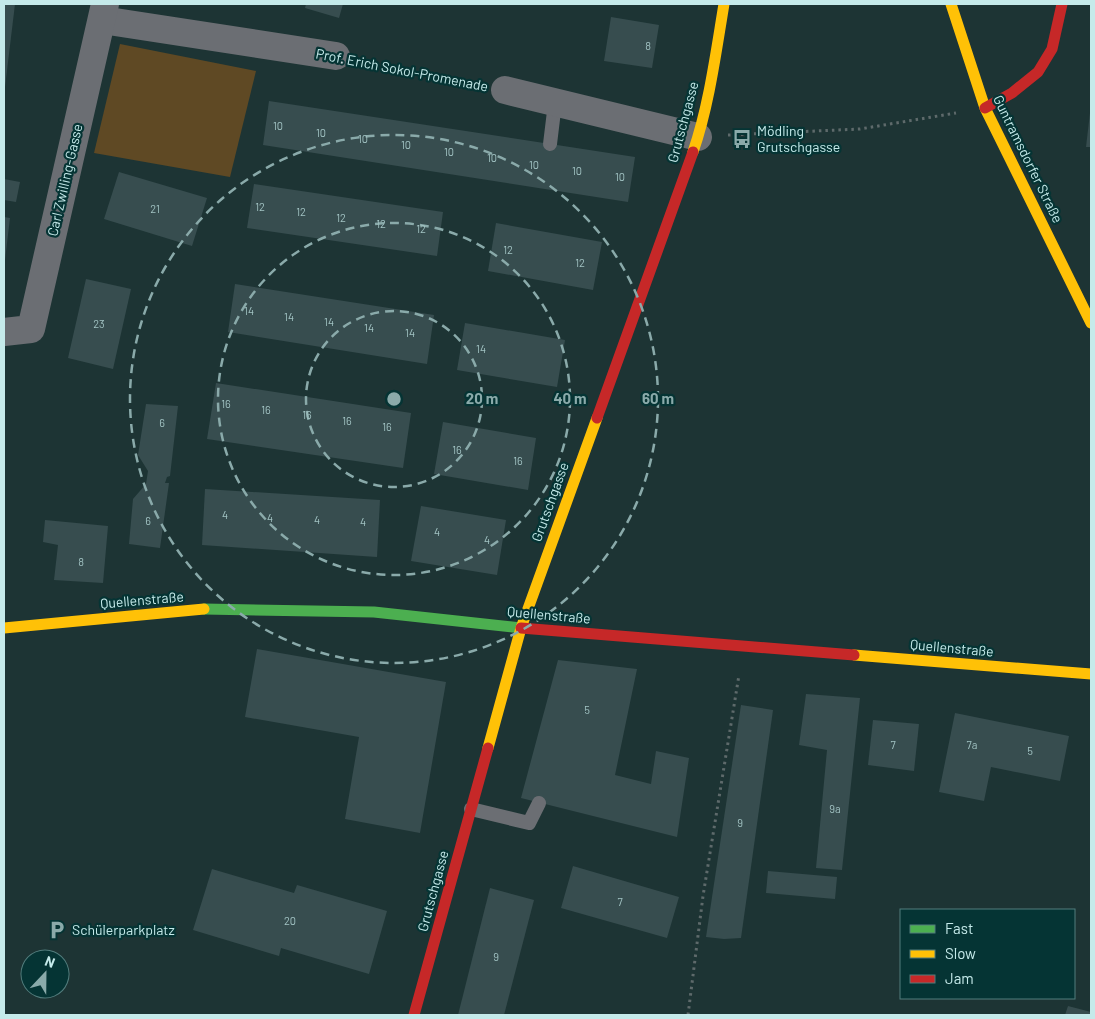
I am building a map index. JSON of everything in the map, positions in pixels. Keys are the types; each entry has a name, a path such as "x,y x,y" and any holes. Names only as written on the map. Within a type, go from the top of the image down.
{"street":[{"name":"Grutschgasse","path":"414,1015 521,628 698,137 711,79 724,4"},
{"name":"Guntramsdorfer Straße","path":"950,4 985,108 1091,323"},
{"path":"985,108 1012,92 1038,72 1052,49 1062,4"},
{"name":"Prof. Erich Sokol-Promenade","path":"104,12 336,56"},
{"name":"Carl Zwilling-Gasse","path":"4,332 31,329 104,12"},
{"name":"Prof. Erich Sokol-Promenade","path":"505,90 698,137"},
{"name":"Quellenstraße","path":"4,628 207,609 374,612 521,628 1091,674"}],"lane":[{"path":"550,144 555,103"},
{"path":"471,809 529,823 539,803"}],"path":[{"name":"Prof. Erich Sokol-Promenade","path":"336,56 505,90"},
{"path":"698,137 860,128 985,108"},
{"path":"688,1015 703,896 744,646"}],"shaded area":[{"path":"120,44 256,71 230,177 94,153"}],"building":[{"path":"4,4 15,4 5,87 4,87"},
{"path":"306,4 343,4 339,18 305,8"},
{"path":"611,17 659,25 652,68 604,61"},
{"path":"269,101 635,157 628,202 263,145"},
{"path":"1090,113 1091,147 1086,147"},
{"path":"119,172 207,198 192,246 104,219"},
{"path":"4,179 20,182 16,202 4,200"},
{"path":"254,184 443,212 437,256 247,228"},
{"path":"4,217 10,218 5,260 4,260"},
{"path":"496,223 602,242 593,290 488,271"},
{"path":"86,279 131,289 113,369 68,358"},
{"path":"235,284 434,315 427,364 228,332"},
{"path":"465,323 565,340 557,387 457,370"},
{"path":"216,383 411,413 403,468 207,439"},
{"path":"146,404 178,406 170,476 167,477 165,483 169,483 160,548 129,544 133,499 146,484 148,471 138,455"},
{"path":"443,422 536,438 528,490 434,474"},
{"path":"205,489 380,500 377,557 202,545"},
{"path":"421,506 506,520 497,575 411,561"},
{"path":"45,520 108,526 103,583 54,580 58,545 43,542"},
{"path":"257,649 446,682 420,833 345,819 359,737 245,717"},
{"path":"558,660 637,669 615,775 651,784 656,751 689,758 677,837 521,798"},
{"path":"806,694 860,698 842,870 816,868 827,750 799,745"},
{"path":"741,705 773,710 741,938 706,937"},
{"path":"955,713 1069,736 1060,781 991,767 984,801 939,792"},
{"path":"873,720 919,724 914,771 868,765"},
{"path":"573,866 679,897 667,938 561,908"},
{"path":"212,869 294,893 297,885 387,911 369,974 281,948 279,956 193,930"},
{"path":"768,871 837,877 835,899 766,893"},
{"path":"490,888 534,900 504,1015 458,1015"},
{"path":"1068,1006 1091,1012 1091,1015 1065,1015"}],"traffic: fast":[{"path":"204,609 374,612 521,628"}],"traffic: slow":[{"path":"693,152 708,98 724,4"},
{"path":"951,4 985,108 1091,323"},
{"path":"488,748 521,628 597,418"},
{"path":"4,628 204,609"},
{"path":"854,655 1091,674"}],"traffic: jam":[{"path":"985,108 1012,93 1038,72 1052,49 1062,4"},
{"path":"597,418 693,152"},
{"path":"521,628 854,655"},
{"path":"414,1015 488,748"}],"place":[{"name":"Mödling Grutschgasse","path":"742,139"},
{"name":"Schülerparkplatz","path":"57,930"}]}
